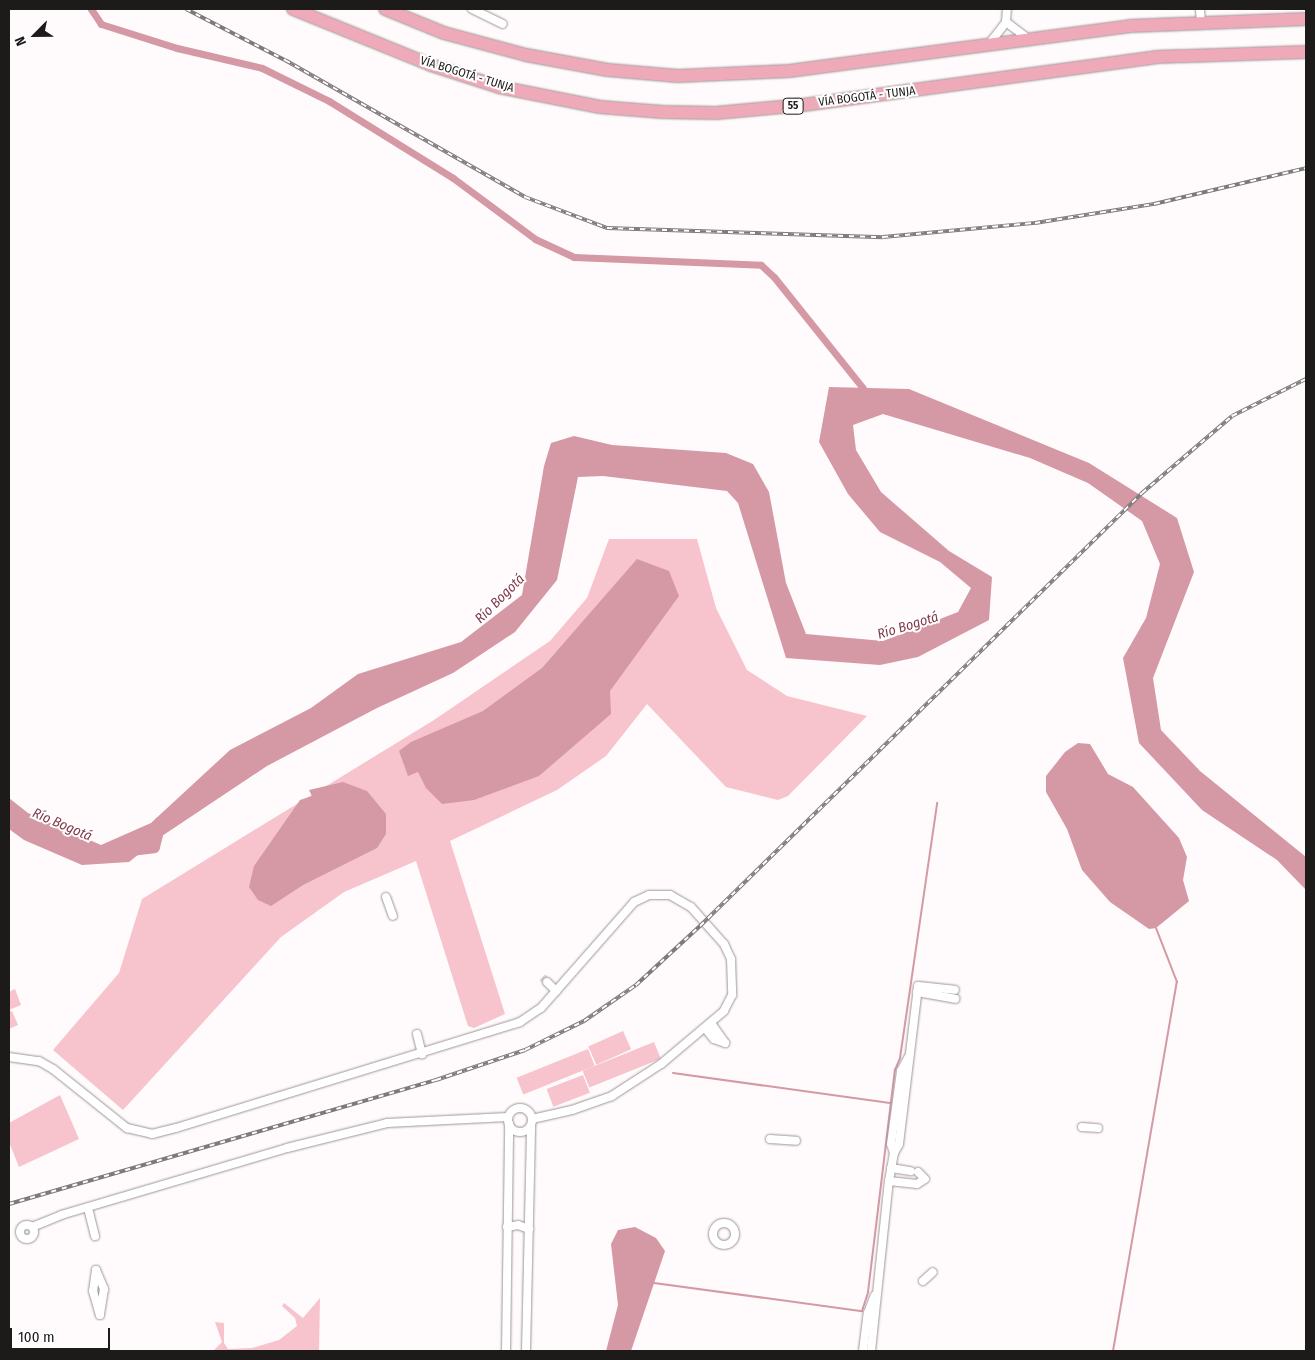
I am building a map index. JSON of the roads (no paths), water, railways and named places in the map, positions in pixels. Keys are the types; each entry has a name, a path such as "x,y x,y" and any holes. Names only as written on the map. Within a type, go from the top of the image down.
{"highway":[{"name":"VÍA BOGOTÁ - TUNJA","path":"293,9 431,65 499,87 600,107 672,113 716,113 803,105 1156,57 1306,52"},
{"path":"385,9 404,13 444,33 526,55 648,74 712,76 789,71 1027,38 1130,26 1306,19"}],"street":[{"path":"472,9 502,24"},
{"path":"989,44 1006,22 1007,9"},
{"path":"1200,9 1201,22"},
{"path":"1006,22 1027,38"},
{"path":"9,1057 39,1061 53,1069 127,1128 152,1134 422,1054 520,1022 541,1008 634,902 649,895 670,895 691,907 724,944 731,959 732,995 724,1011 708,1026 661,1064 612,1096 531,1122 519,1132 508,1121 388,1123 287,1148 88,1208 32,1227"},
{"path":"386,897 393,916"},
{"path":"547,982 556,991"},
{"path":"917,989 955,990"},
{"path":"917,989 955,999"},
{"path":"872,1351 876,1291 894,1153 891,1144 900,1071 908,1058 917,989"},
{"path":"416,1034 422,1054"},
{"path":"506,1351 508,1121 513,1110 521,1108 529,1112 531,1122 526,1351"},
{"path":"1082,1127 1098,1128"},
{"path":"770,1138 796,1141"},
{"path":"889,1180 918,1184 926,1179 914,1172 891,1168"},
{"path":"88,1208 94,1236"},
{"path":"508,1227 518,1225 529,1230"},
{"path":"923,1281 934,1272"},
{"path":"863,1351 868,1312 876,1291"}],"waterway":[{"path":"91,9 101,24 177,48 262,68 329,101 453,178 535,239 574,257 761,265 774,277 863,388"},
{"path":"654,1283 862,1311 868,1292 895,1070 900,1058 937,803"},
{"name":"Río Bogotá","path":"131,850 154,847 160,823"},
{"path":"1113,1351 1177,982 1156,928"},
{"path":"673,1073 890,1103"}],"tunnel":[{"path":"542,977 547,982"}],"railway":[{"path":"186,9 285,60 525,197 607,228 883,237 1035,223 1154,204 1306,168"},
{"path":"9,1204 436,1080 525,1050 584,1021 636,985 700,926 1142,493 1232,416 1306,379"}]}
